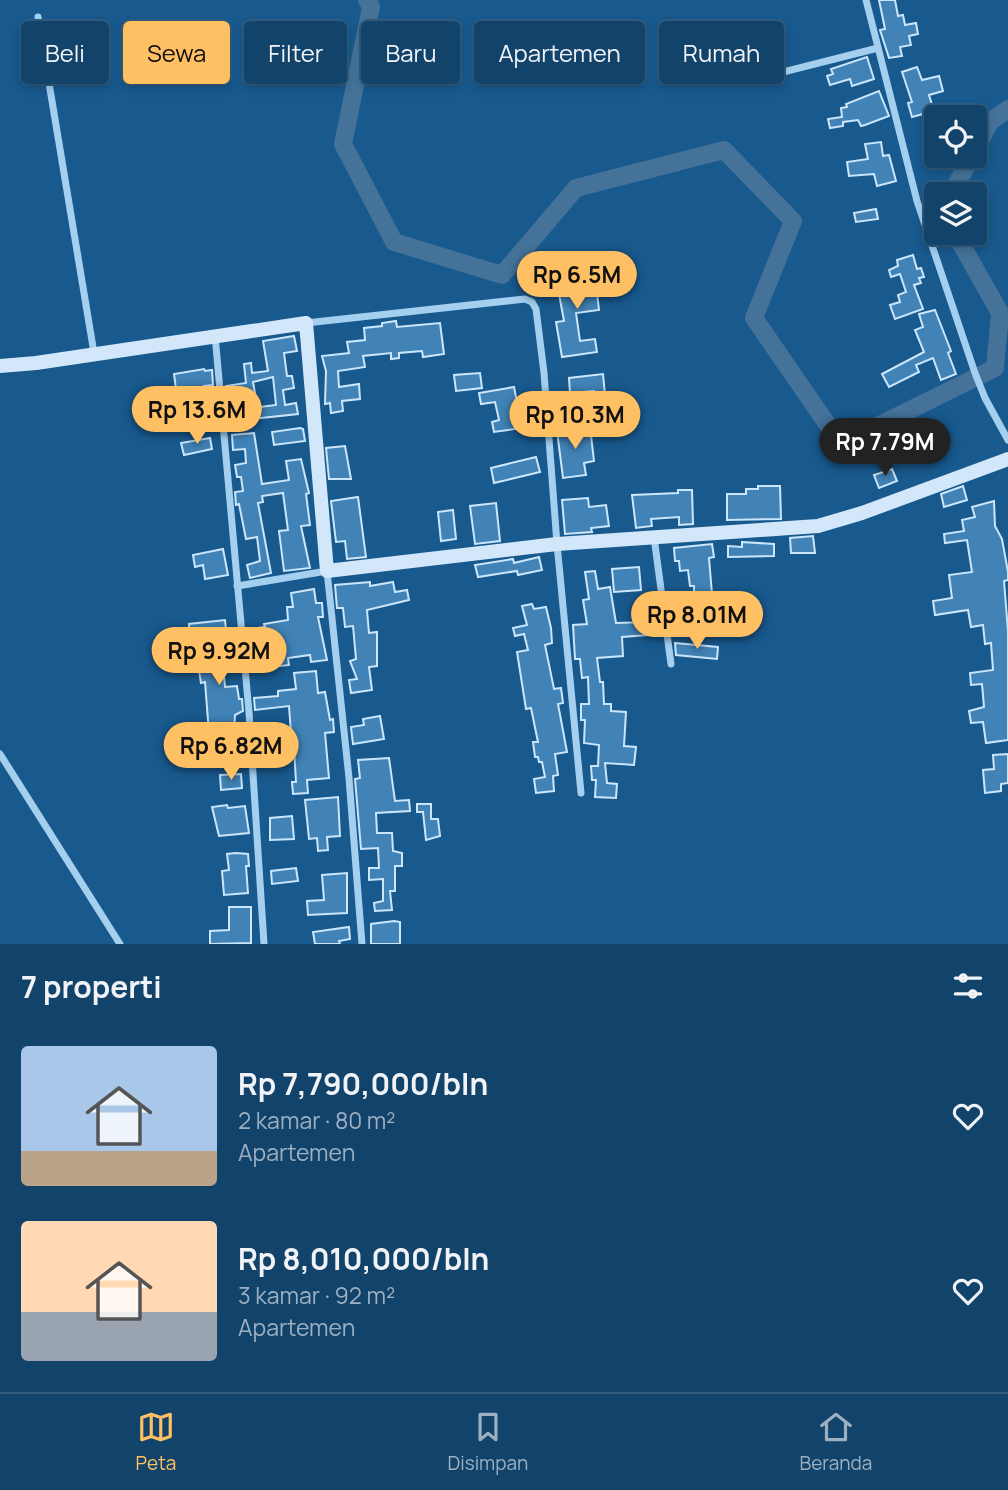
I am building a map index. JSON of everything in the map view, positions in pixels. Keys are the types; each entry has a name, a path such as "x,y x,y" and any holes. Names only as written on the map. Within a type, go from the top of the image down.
{"street":[{"path":"866,0 918,201 975,373 1008,440"},
{"path":"38,17 94,353"},
{"path":"784,72 878,48"},
{"path":"0,366 306,323 524,299 532,302 536,309 544,373 580,793"},
{"path":"306,323 362,944"},
{"path":"215,334 249,712 264,944"},
{"path":"237,586 327,571 557,544 818,526 862,513 1008,459"},
{"path":"654,537 671,664"},
{"path":"0,754 120,944"}],"building":[{"path":"879,0 895,0 898,16 903,15 905,25 916,23 918,34 909,36 911,45 900,47 902,56 889,58 880,30 885,29"},
{"path":"867,57 874,79 852,86 850,79 830,85 827,76 833,74 831,69"},
{"path":"917,67 922,80 939,76 943,91 929,95 932,105 924,105 924,114 912,117 908,103 912,102 902,72"},
{"path":"879,91 889,116 861,126 858,120 843,122 843,126 830,128 828,119 842,117 841,108 847,107 846,104"},
{"path":"881,142 883,156 889,155 896,181 877,186 874,174 849,176 847,162 868,159 865,144"},
{"path":"876,209 878,219 856,222 854,213"},
{"path":"913,255 917,269 921,268 924,277 919,278 921,283 914,285 923,309 895,319 890,305 900,302 898,295 906,292 900,274 891,277 889,270 898,266 897,260"},
{"path":"594,268 599,310 576,313 580,341 595,339 597,352 562,357 556,322 564,321 557,283 573,280 572,271"},
{"path":"935,310 951,351 948,353 956,374 941,380 933,358 916,365 919,372 889,387 882,374 924,352 915,330 923,327 919,314"},
{"path":"396,321 397,327 440,323 444,354 423,357 422,351 399,353 399,358 391,359 391,353 363,356 365,367 338,371 339,387 359,384 360,399 342,401 343,411 331,413 330,403 325,404 326,371 322,356 349,353 347,342 365,340 364,328"},
{"path":"294,336 297,351 284,353 287,376 292,376 294,388 283,390 285,405 296,403 298,414 234,421 226,386 246,383 244,364 251,363 252,373 268,371 263,341","holes":["273,377 276,405 257,405 253,382"]},
{"path":"212,370 213,385 204,386 207,408 175,413 173,398 177,397 174,374"},
{"path":"480,373 482,388 456,391 454,375"},
{"path":"603,374 605,395 594,397 594,391 570,393 569,378"},
{"path":"514,387 517,402 531,400 533,412 519,415 522,428 494,432 492,422 499,420 495,402 481,404 479,393"},
{"path":"590,427 594,461 584,463 586,475 563,478 557,431"},
{"path":"303,429 305,441 274,445 272,432"},
{"path":"254,433 262,484 289,480 286,461 301,459 309,493 306,494 310,525 301,526 310,568 284,571 279,531 288,530 283,493 262,496 263,502 258,503 271,573 250,578 247,565 260,561 257,537 246,539 239,504 236,505 235,492 243,491 241,477 237,477 235,465 246,463 245,449 233,450 232,435"},
{"path":"210,438 212,449 184,455 181,443"},
{"path":"345,446 351,479 329,479 326,448"},
{"path":"536,457 540,472 494,483 491,468"},
{"path":"892,469 897,481 879,488 874,475"},
{"path":"758,486 780,486 781,519 727,520 727,494 746,494 746,489 758,489"},
{"path":"963,486 967,500 944,507 941,494"},
{"path":"678,490 692,490 693,524 679,525 679,517 651,519 652,526 636,528 632,495 678,493"},
{"path":"358,497 366,557 347,559 345,541 336,542 331,501"},
{"path":"588,498 589,507 606,505 609,526 591,528 592,532 565,534 562,500"},
{"path":"994,501 995,526 1002,539 1008,572 1008,580 1004,581 1008,631 1008,740 986,743 983,722 971,723 969,711 984,707 982,684 971,685 970,673 993,670 991,643 985,644 983,625 971,627 968,610 935,615 933,601 952,598 949,575 972,572 967,540 945,543 944,534 964,531 962,520 975,517 972,507"},
{"path":"496,503 500,541 475,544 470,506"},
{"path":"453,510 456,539 441,541 438,512"},
{"path":"813,536 815,553 791,553 790,538"},
{"path":"742,542 774,544 774,556 728,557 728,546 742,547"},
{"path":"712,544 714,557 709,558 714,618 683,615 684,602 694,603 694,586 690,586 688,570 680,571 679,561 675,561 674,548"},
{"path":"223,549 228,575 205,579 203,565 195,567 193,555"},
{"path":"539,557 542,570 518,575 517,571 478,577 475,565 513,559 514,563"},
{"path":"639,567 641,590 614,592 612,569"},
{"path":"595,571 598,589 610,587 616,623 647,622 648,635 622,637 623,656 597,658 600,682 603,682 604,704 611,704 611,711 626,712 624,746 636,747 634,765 605,763 607,783 617,784 616,798 595,797 596,780 592,780 591,766 598,766 599,745 584,743 585,720 581,720 581,704 589,704 588,677 582,678 580,659 575,659 573,625 587,624 583,600 589,599 585,572"},
{"path":"370,582 370,586 393,582 395,592 407,590 409,600 367,610 369,633 377,632 377,666 369,667 372,690 351,693 349,680 357,679 350,661 356,659 353,626 345,627 343,608 337,608 335,585"},
{"path":"314,589 316,603 322,603 323,617 318,617 327,660 311,662 310,655 288,658 289,665 264,668 262,655 251,656 250,629 288,620 287,607 293,607 291,593"},
{"path":"532,604 534,609 546,607 551,628 552,643 545,645 554,689 561,688 563,703 558,704 567,752 555,754 558,775 553,776 554,791 536,793 534,779 545,777 542,762 535,757 533,742 538,742 531,708 526,709 517,652 528,650 524,634 515,636 513,628 527,625 522,606"},
{"path":"225,620 227,641 232,641 233,654 230,654 231,664 223,665 225,687 237,686 239,699 242,699 243,711 235,715 234,731 236,746 245,746 246,757 226,758 225,744 210,746 205,682 201,683 197,658 209,657 208,637 190,639 189,624"},
{"path":"675,643 718,647 717,659 676,655"},
{"path":"316,671 318,693 325,692 330,720 333,719 334,732 325,733 329,778 307,780 308,793 293,794 292,782 296,782 294,748 264,750 264,735 291,733 289,706 255,710 254,698 278,696 278,691 296,689 294,673"},
{"path":"380,716 384,739 353,744 351,727 364,725 363,719"},
{"path":"1008,754 1008,783 1001,784 1001,791 985,793 983,770 994,769 993,755"},
{"path":"389,758 395,801 409,800 410,811 376,813 377,833 392,833 393,851 402,853 402,866 395,866 395,891 390,891 392,910 375,911 374,903 383,901 383,879 369,880 369,868 379,868 378,848 361,849 355,779 360,778 358,760"},
{"path":"241,774 242,788 221,790 220,775"},
{"path":"338,797 340,836 327,837 328,850 318,851 317,838 309,839 305,800"},
{"path":"417,804 431,804 431,819 438,819 440,836 426,840 423,812 417,812"},
{"path":"227,805 228,808 245,806 249,833 219,836 212,807"},
{"path":"292,816 294,839 270,840 270,818"},
{"path":"227,854 248,854 248,893 224,895 222,871 229,870"},
{"path":"296,868 298,881 272,884 271,871"},
{"path":"347,873 347,913 308,915 307,901 324,900 322,875"},
{"path":"229,907 251,907 251,943 210,944 210,931 229,930"},
{"path":"400,922 400,944 371,944 371,924"},
{"path":"349,927 350,939 339,941 340,944 315,944 313,932"}],"waterway":[{"path":"367,0 371,7 343,144 394,242 502,275 576,188 724,150 793,221 754,318 841,444 995,368 1000,313 962,245"},
{"path":"987,128 990,122 1008,109"},
{"path":"958,182 965,168"}]}
